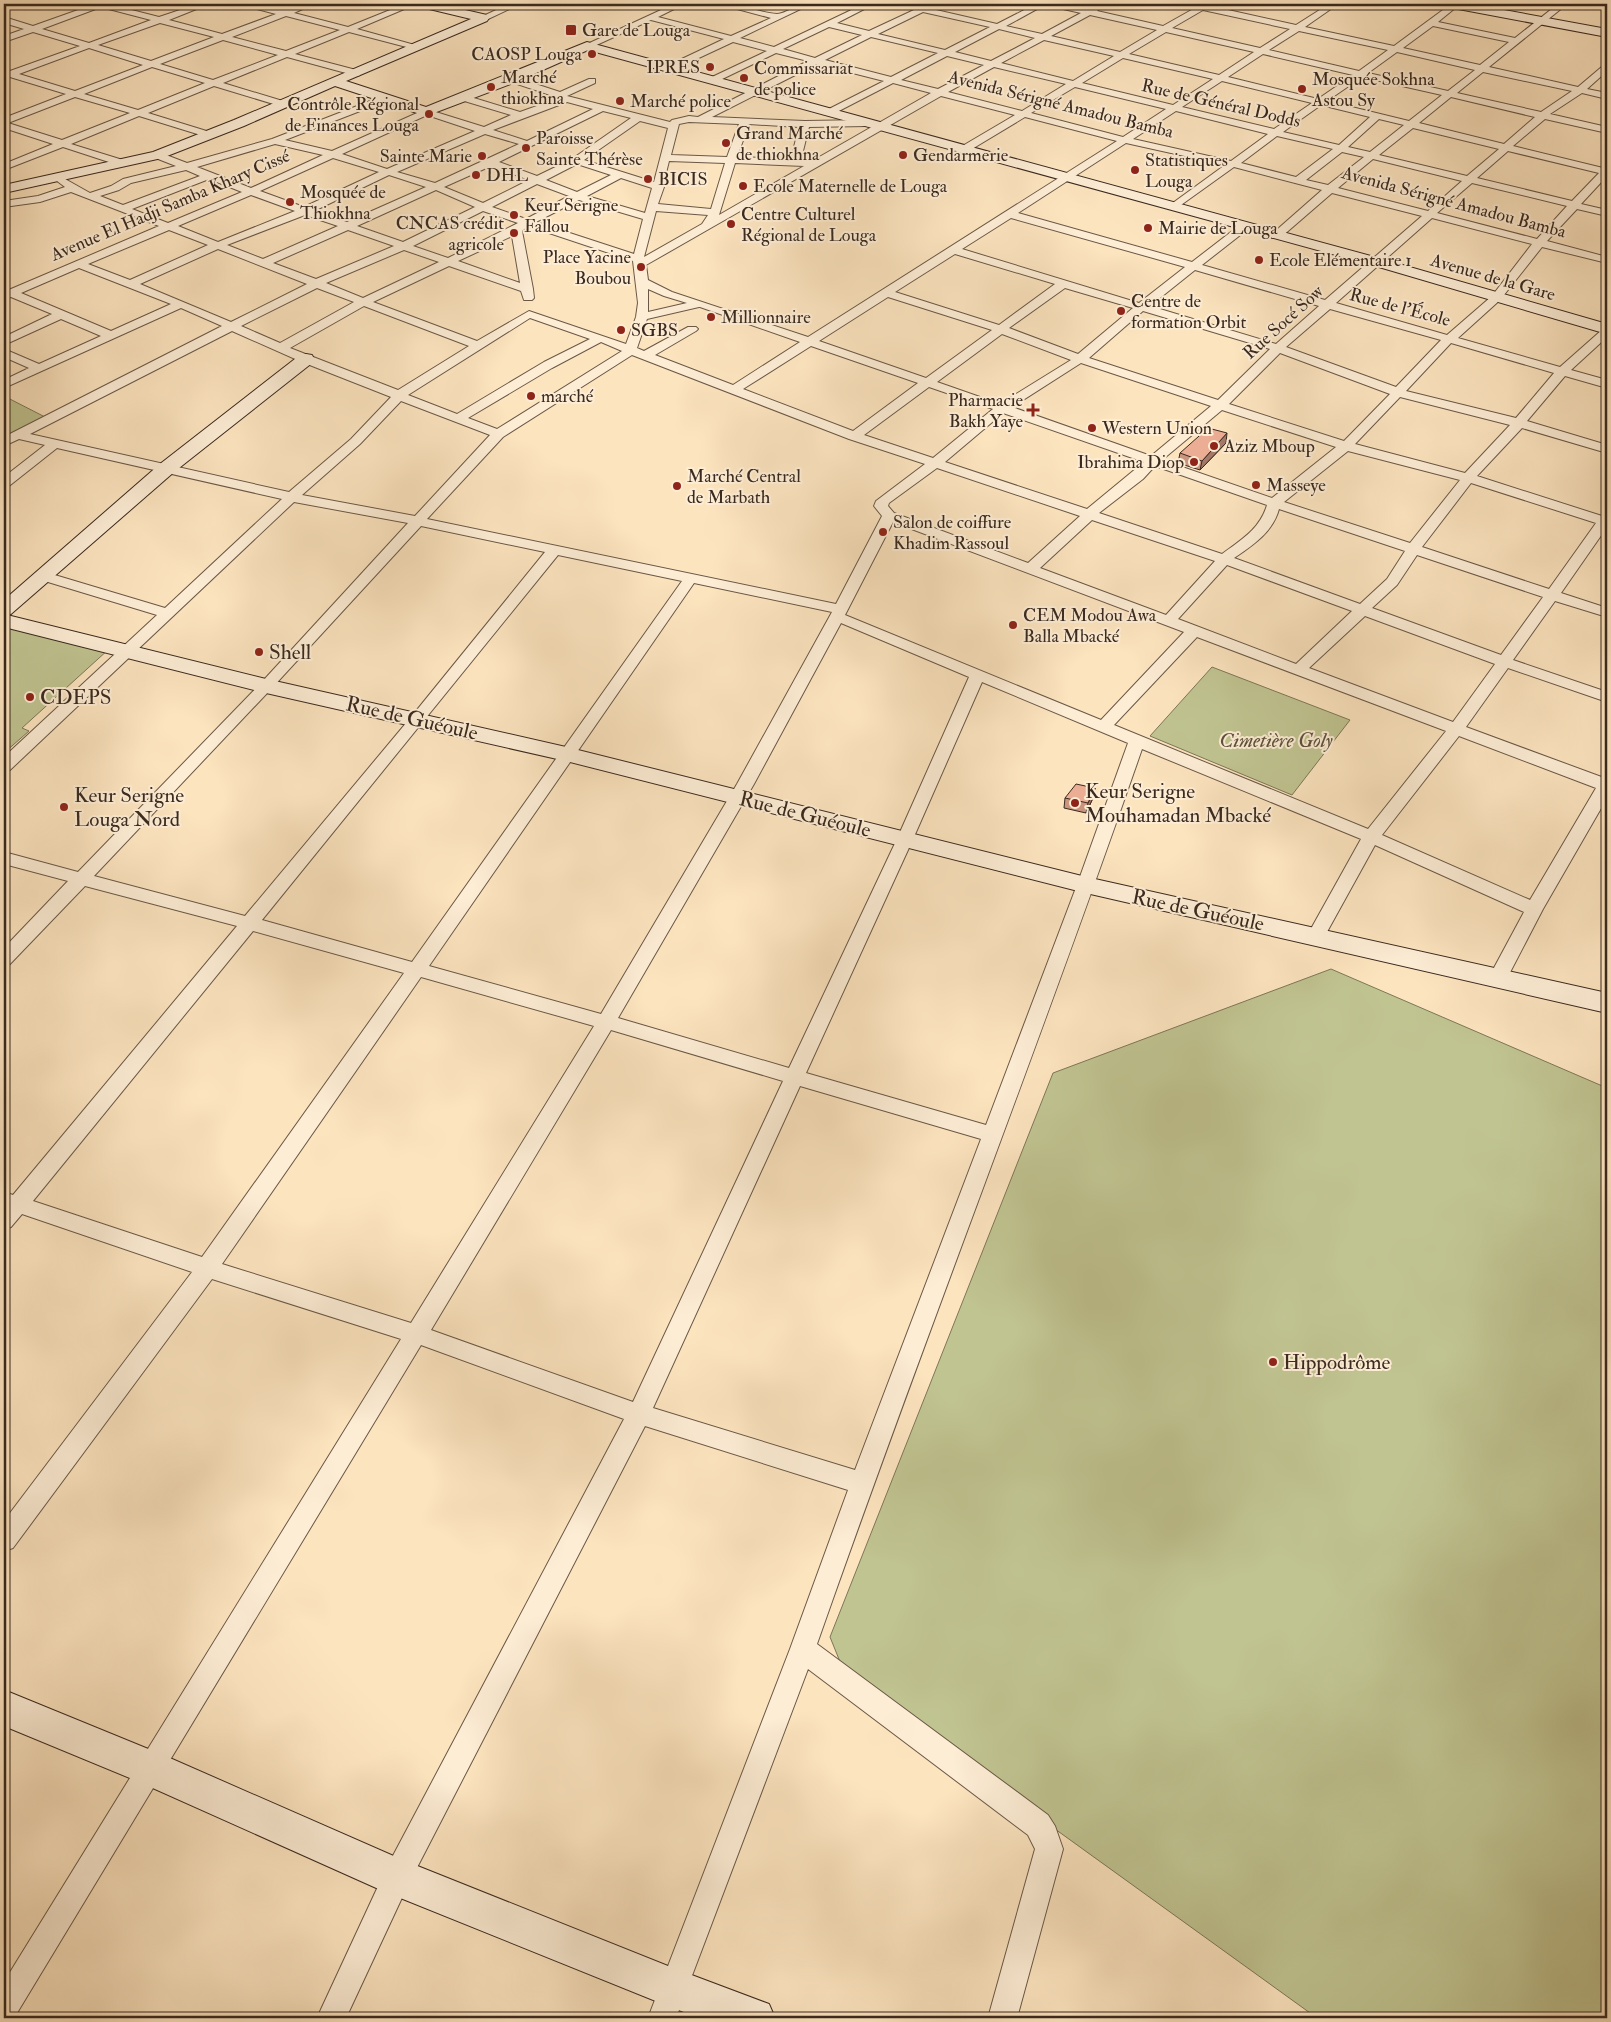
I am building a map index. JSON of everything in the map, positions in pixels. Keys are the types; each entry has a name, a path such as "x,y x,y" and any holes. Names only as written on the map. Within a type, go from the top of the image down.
{"street":[{"path":"4,38 34,29 100,4 357,73"},
{"path":"6,74 205,4"},
{"path":"249,4 418,46"},
{"path":"4,121 309,4"},
{"path":"4,167 141,114 412,4"},
{"path":"425,4 483,18"},
{"path":"4,189 157,154 210,135 516,4"},
{"name":"Avenue El Hadji Samba Khary Cissé","path":"8,294 252,191 426,112 512,79 680,4"},
{"path":"729,4 779,16"},
{"path":"670,68 807,4"},
{"path":"712,80 870,4"},
{"path":"900,4 1221,78 1607,171"},
{"path":"830,112 949,54 1042,4"},
{"path":"1053,4 1607,130"},
{"path":"275,141 336,154 434,186 483,207 639,261 816,164 873,125 940,92 1104,4"},
{"path":"1189,4 1206,5 1607,96"},
{"path":"733,390 1068,178 1334,4"},
{"path":"1174,206 1396,49 1455,4 1607,33"},
{"path":"1276,236 1332,188 1563,4"},
{"path":"1599,4 1607,5"},
{"path":"963,150 1206,5"},
{"path":"700,120 868,34 922,9"},
{"name":"Avenida Sérigné Amadou Bamba","path":"651,18 1124,140 1332,188 1607,260"},
{"path":"4,20 283,104"},
{"path":"1432,23 1516,41"},
{"name":"Rue de Général Dodds","path":"828,24 1607,213"},
{"name":"Avenue de la Gare","path":"587,46 1174,206 1276,236 1377,262 1607,330"},
{"name":"Rue Socé Sow","path":"1031,568 1091,513 1138,476 1154,460 1220,405 1278,348 1543,115 1580,90 1607,67"},
{"path":"6,74 210,135"},
{"path":"512,79 563,97 638,118 674,125"},
{"path":"131,284 216,246 305,211 482,130 563,97 592,81"},
{"path":"335,82 383,99 528,144"},
{"path":"464,98 520,114"},
{"path":"90,196 115,188 127,181 186,167 275,141 383,99"},
{"path":"264,263 491,162 602,108"},
{"path":"1299,180 1341,148 1377,116"},
{"path":"4,442 315,284 406,245 576,161 638,118"},
{"path":"4,959 266,686 498,434 630,351 642,317 644,303 639,261 649,212 659,187 664,158 675,122 680,120 700,120 873,125"},
{"path":"707,224 715,212 730,160 745,122"},
{"path":"795,162 805,124"},
{"path":"4,126 122,163"},
{"path":"157,154 208,176 527,289"},
{"path":"664,158 816,164"},
{"path":"576,161 659,187"},
{"path":"491,162 577,196 649,212 715,212"},
{"path":"1169,620 1224,559 1254,538 1270,518 1274,503 1346,446 1449,339 1496,298 1538,243 1607,171"},
{"path":"281,348 363,302 516,230 527,222 619,175"},
{"path":"122,209 208,176"},
{"path":"58,178 73,188 122,209 478,346"},
{"path":"4,204 40,199 73,188"},
{"name":"Rue de l'École","path":"1010,214 1190,267 1607,384"},
{"path":"4,2008 606,1022 739,798 840,614 885,511 883,502 934,464 1002,408 1080,359 1141,306 1244,227"},
{"path":"516,230 527,289 529,314"},
{"path":"953,250 1278,348 1397,392 1519,423 1607,449"},
{"path":"77,264 181,304 306,359 498,434"},
{"path":"641,281 668,294 810,341 1274,503 1607,613"},
{"path":"854,436 1063,284"},
{"path":"888,293 1000,329 1080,359 1346,446 1468,478 1606,520 1551,594 1457,728 1370,837 1316,936"},
{"path":"8,294 62,314 112,336"},
{"path":"4,384 181,304"},
{"path":"642,317 702,304"},
{"path":"4,340 62,314"},
{"path":"529,314 600,338 854,436 934,464 1091,513 1224,559 1505,662 1607,697"},
{"path":"4,766 291,497 385,413 399,395 529,314"},
{"path":"644,356 692,329"},
{"path":"1299,670 1392,582 1403,568 1414,548 1468,478 1519,423 1562,371 1607,330"},
{"path":"459,418 548,365 600,338"},
{"path":"4,353 39,368"},
{"path":"4,610 167,468 306,359"},
{"path":"18,435 291,497 418,521 691,578 840,614 977,675 1370,837 1534,909"},
{"path":"4,483 54,444"},
{"path":"885,511 1299,670 1607,785 1534,909 1497,979"},
{"path":"4,1221 11,1202 418,719 554,550"},
{"path":"43,576 167,613"},
{"path":"4,1540 207,1268 691,578"},
{"name":"Rue de Guéoule","path":"4,621 266,686 566,754 1086,885 1607,1003"},
{"path":"1104,726 1195,630"},
{"path":"331,2018 397,1877 639,1414 905,839 977,675"},
{"path":"668,2003 803,1649 862,1483 1086,885 1137,741"},
{"path":"4,858 606,1022 993,1135"},
{"path":"11,1202 207,1268 416,1334 639,1414 862,1483"},
{"path":"803,1649 1038,1826 1045,1836 1049,1850 1003,2018"},
{"path":"4,1708 150,1768 397,1877 668,2003 755,2018"}],"green space":[{"path":"4,396 47,418 4,439"},
{"name":"CDEPS","path":"7,625 109,649 22,728 29,731 4,753 4,628"},
{"name":"Cimetière Goly","path":"1212,667 1350,720 1292,795 1150,736"},
{"name":"Hippodrôme","path":"1331,969 1607,1088 1607,2018 1317,2018 847,1679 830,1637 1053,1073"}],"building":[{"path":"1208,428 1227,433 1202,461 1180,453"},
{"path":"1076,784 1095,788 1088,803 1065,798"}],"place":[{"name":"Gare de Louga","path":"571,30"},
{"name":"CAOSP Louga","path":"592,54"},
{"name":"IPRES","path":"710,67"},
{"name":"Commissariat de police","path":"744,78"},
{"name":"Marché thiokhna","path":"491,87"},
{"name":"Mosquée Sokhna Astou Sy","path":"1302,89"},
{"name":"Marché police","path":"620,101"},
{"name":"Contrôle Régional de Finances Louga","path":"429,114"},
{"name":"Grand Marché de thiokhna","path":"726,143"},
{"name":"Paroisse Sainte Thérèse","path":"526,148"},
{"name":"Gendarmerie","path":"903,155"},
{"name":"Sainte Marie","path":"482,156"},
{"name":"Statistiques Louga","path":"1135,170"},
{"name":"DHL","path":"476,175"},
{"name":"BICIS","path":"648,179"},
{"name":"Ecole Maternelle de Louga","path":"743,186"},
{"name":"Mosquée de Thiokhna","path":"290,202"},
{"name":"Keur Serigne Fallou","path":"514,215"},
{"name":"Centre Culturel Régional de Louga","path":"731,224"},
{"name":"Mairie de Louga","path":"1148,228"},
{"name":"CNCAS crédit agricole","path":"514,233"},
{"name":"Ecole Elémentaire 1","path":"1259,260"},
{"name":"Place Yacine Boubou","path":"641,267"},
{"name":"Centre de formation Orbit","path":"1121,311"},
{"name":"Millionnaire","path":"711,317"},
{"name":"SGBS","path":"621,330"},
{"name":"marché","path":"531,396"},
{"name":"Pharmacie Bakh Yaye","path":"1033,410"},
{"name":"Western Union","path":"1092,428"},
{"name":"Aziz Mboup","path":"1214,446"},
{"name":"Ibrahima Diop","path":"1194,462"},
{"name":"Masseye","path":"1256,485"},
{"name":"Marché Central de Marbath","path":"677,486"},
{"name":"Salon de coiffure Khadim Rassoul","path":"883,532"},
{"name":"CEM Modou Awa Balla Mbacké","path":"1013,625"},
{"name":"Shell","path":"259,652"},
{"name":"CDEPS","path":"30,697"},
{"name":"Keur Serigne Mouhamadan Mbacké","path":"1075,803"},
{"name":"Keur Serigne Louga Nord","path":"64,807"},
{"name":"Hippodrôme","path":"1273,1362"}]}
